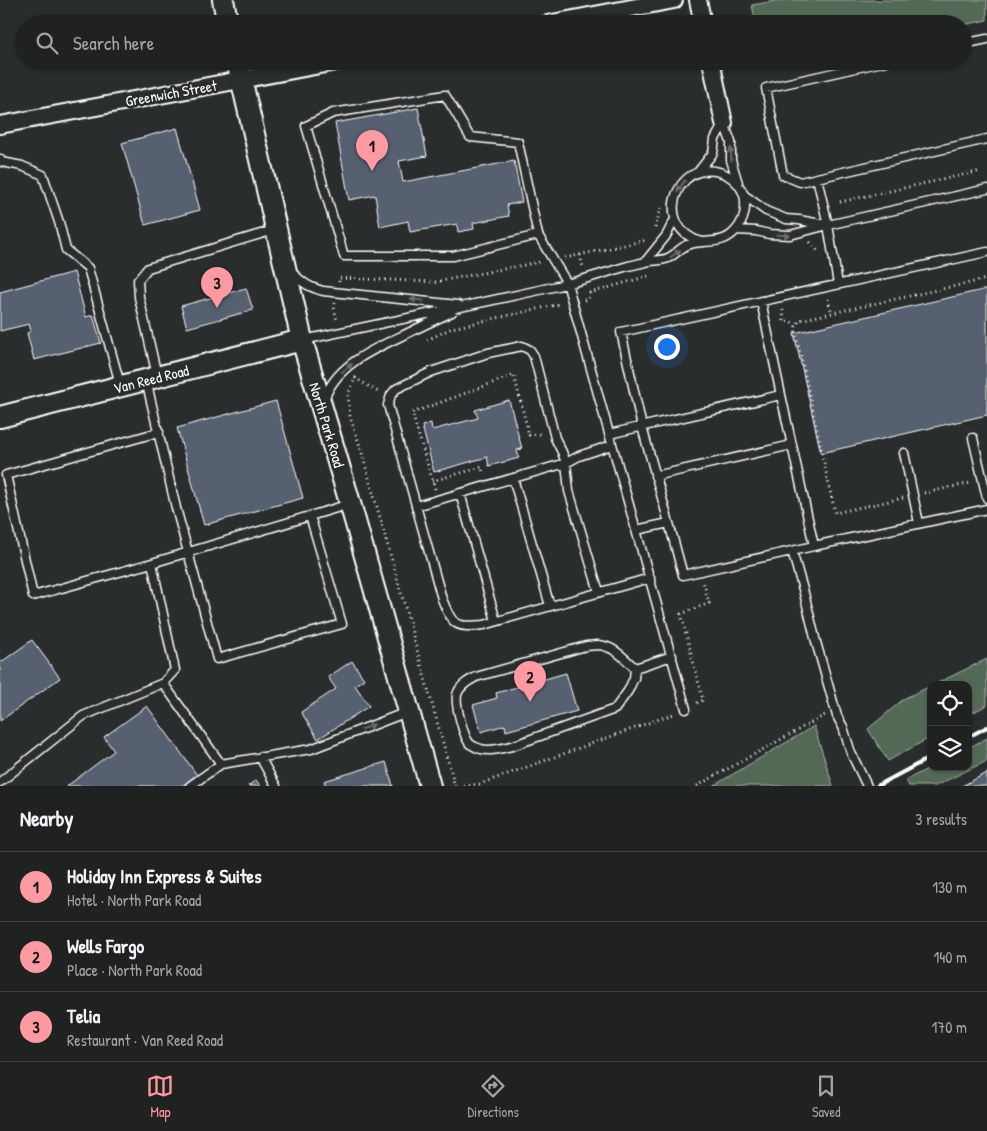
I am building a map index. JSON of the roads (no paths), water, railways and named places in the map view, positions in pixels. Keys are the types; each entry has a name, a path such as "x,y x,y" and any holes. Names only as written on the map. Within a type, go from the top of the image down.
{"street":[{"path":"223,0 226,15"},
{"path":"595,15 674,0"},
{"path":"698,0 701,15"},
{"path":"713,70 724,123"},
{"name":"Greenwich Street","path":"0,125 239,71"},
{"name":"North Park Road","path":"239,71 302,340 430,786"},
{"name":"Van Reed Road","path":"0,417 302,340"}],"lane":[{"path":"972,42 987,39"},
{"path":"847,70 766,88 783,175 800,182 987,139"},
{"path":"538,235 453,256 344,256 306,126 333,113 445,95 470,137 518,142 538,235 567,283 686,710"},
{"path":"698,172 713,153 715,139 724,123"},
{"path":"302,340 567,283 646,262 667,259 687,245 715,242 727,238 743,220 746,208 744,196 731,160 731,142 724,123"},
{"path":"0,159 2,162 22,166 43,175 59,222 66,250 88,268 121,386"},
{"path":"702,242 686,233 675,219 673,207 675,196 680,186 698,172 709,170 731,177 739,186"},
{"path":"817,178 828,225 838,284"},
{"path":"736,230 790,235 987,189"},
{"path":"744,196 766,211 786,219 828,225"},
{"path":"646,262 666,236 675,219"},
{"path":"276,229 148,268 138,280 158,432 176,508 217,659 342,624 310,516"},
{"path":"987,252 621,332 642,426 682,575 987,508"},
{"path":"283,260 297,278 310,288 323,292 466,305"},
{"path":"761,301 814,546"},
{"path":"322,409 326,394 332,383 357,360 381,346 466,305"},
{"path":"599,592 569,491 566,463 555,438 534,356 530,350 522,346 488,353 431,372 396,389 391,395 388,405 442,599 448,614 456,624 466,627 484,625 650,578"},
{"path":"610,434 781,395"},
{"path":"158,432 6,475 33,596 188,553 350,504"},
{"path":"973,438 987,498"},
{"path":"416,506 566,463 579,456 612,445"},
{"path":"656,476 792,445"},
{"path":"904,453 919,523"},
{"path":"513,478 550,606"},
{"path":"460,493 496,622"},
{"path":"636,530 668,523"},
{"path":"792,551 835,709 851,753 867,786"},
{"path":"0,782 83,716 163,683 175,670 152,563"},
{"path":"586,646 606,646 616,651 635,668 634,678 628,691 614,709 512,746 495,750 482,750 474,747 468,743 457,712 457,695 461,687 468,681 476,677 586,646"},
{"path":"635,668 672,656"},
{"path":"163,683 221,764"},
{"path":"190,786 221,764 311,749 409,711"},
{"path":"260,757 276,786"}],"railway":[{"path":"972,735 987,727"},
{"path":"877,786 927,759"}],"place":[{"name":"Holiday Inn Express & Suites","path":"372,171"},
{"name":"Telia","path":"217,308"},
{"name":"Wells Fargo","path":"530,702"}]}
